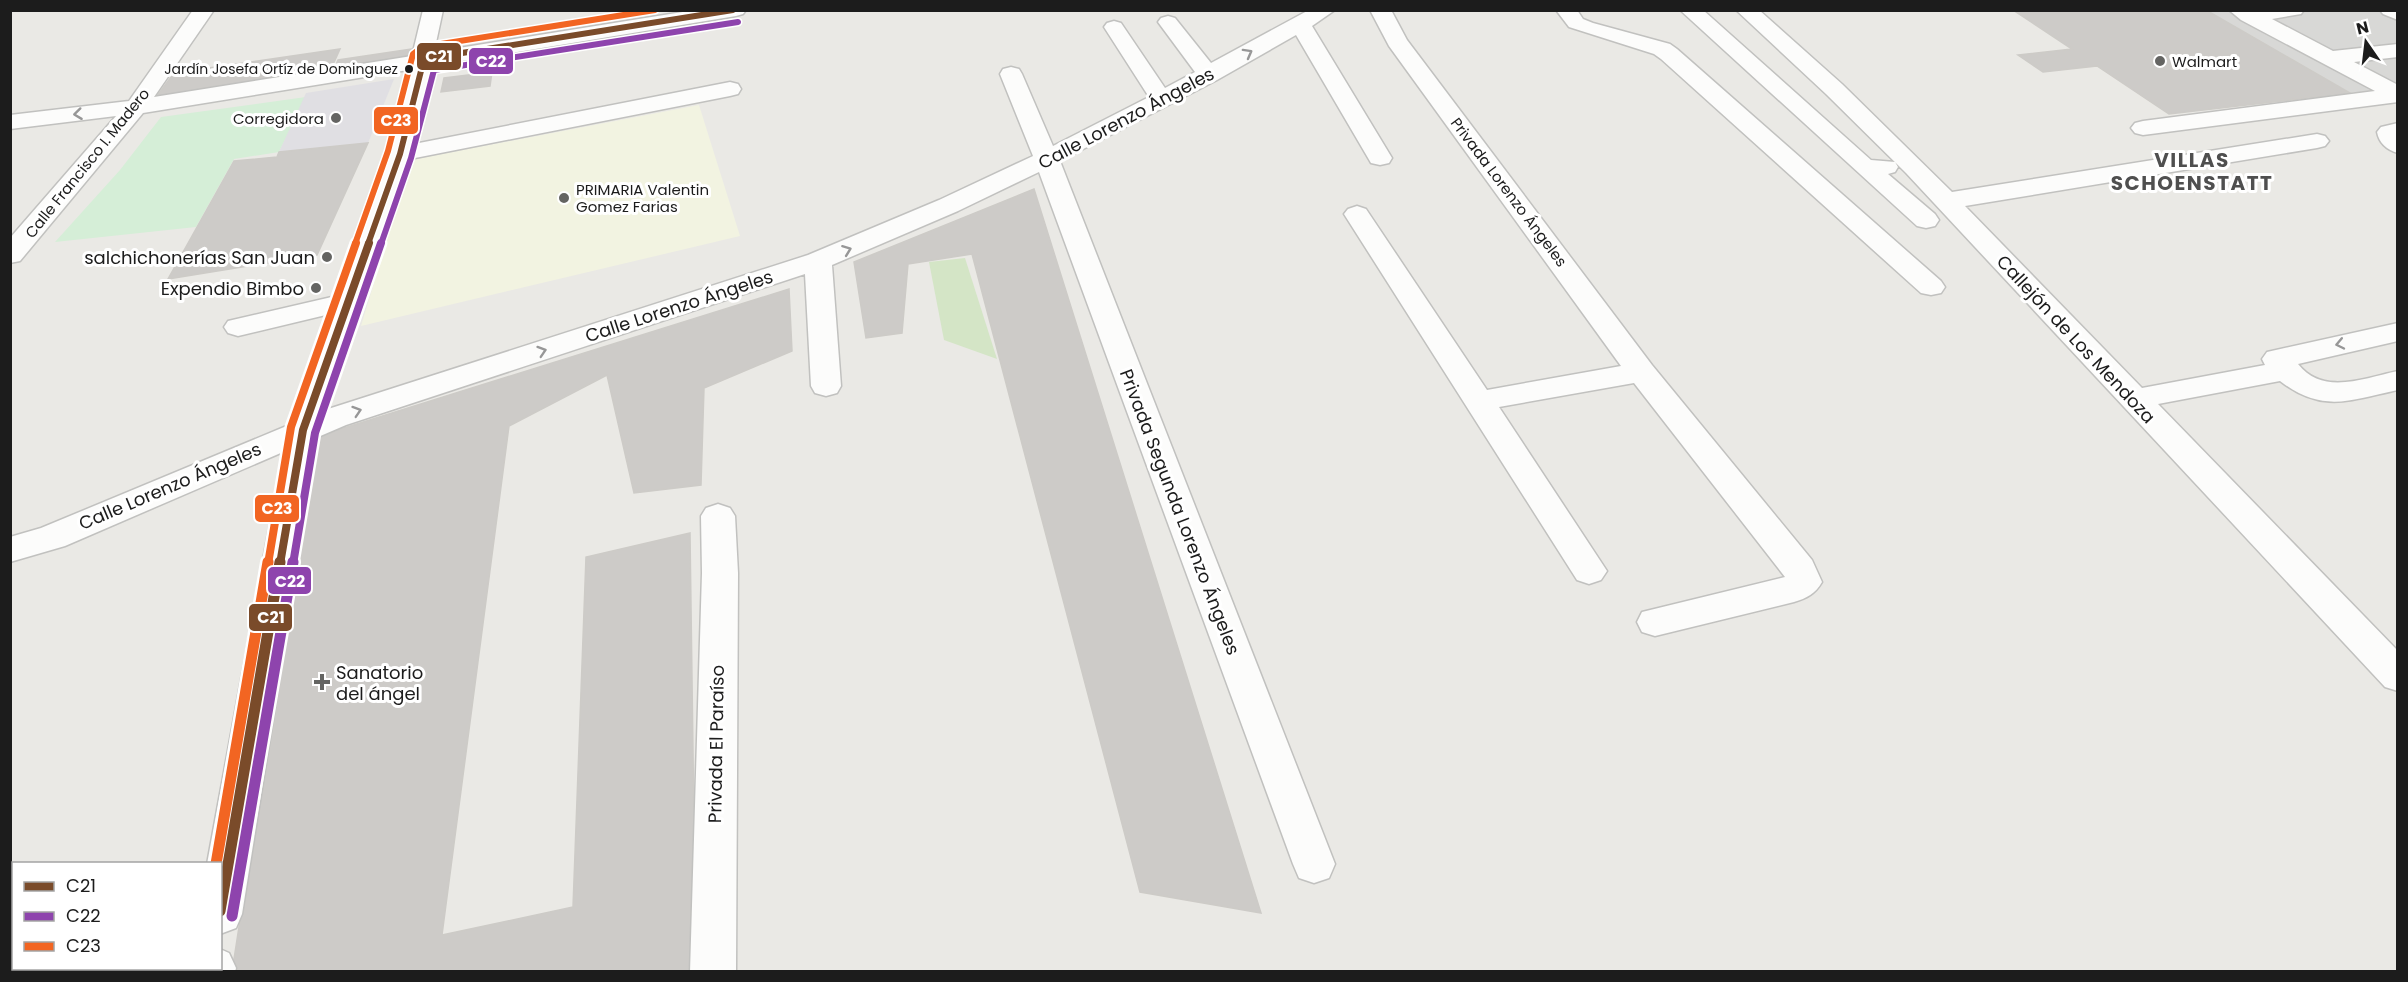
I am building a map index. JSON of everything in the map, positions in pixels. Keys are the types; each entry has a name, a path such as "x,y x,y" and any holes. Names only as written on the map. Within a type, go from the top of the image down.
{"street":[{"name":"Calle Francisco I. Madero","path":"10,255 136,107 204,10"},
{"path":"222,899 303,430 400,154 424,59 433,10"},
{"path":"10,122 136,107 736,10"},
{"name":"Calle Lorenzo Ángeles","path":"10,550 53,537 303,430 818,261 897,230 1047,160 1209,75 1325,10"},
{"name":"Privada Lorenzo Ángeles","path":"1380,10 1397,41 1641,372 1800,569 1804,582 1794,589 1655,622"},
{"path":"1566,10 1576,23 1662,49 1669,54 1931,287"},
{"path":"1690,10 1865,167 1936,211 2317,141"},
{"name":"Callejón de Los Mendoza","path":"1746,10 1834,89 1915,168 1936,211 2133,399 2397,676"},
{"path":"2244,13 2294,10"},
{"path":"2390,10 2397,14"},
{"path":"2244,13 2397,94"},
{"path":"1168,22 1209,75"},
{"path":"1300,24 1380,158"},
{"path":"1114,27 1162,100"},
{"path":"2330,58 2397,50"},
{"name":"Privada Segunda Lorenzo Ángeles","path":"1011,74 1047,160 1314,864"},
{"path":"400,154 730,89"},
{"path":"2143,129 2397,94"},
{"path":"2397,130 2389,132 2390,138 2397,146"},
{"path":"1865,167 1915,168"},
{"path":"1357,214 1588,571"},
{"path":"818,261 826,386"},
{"path":"238,327 349,301"},
{"path":"2397,332 2277,359 2278,363 2313,389 2334,394 2397,380"},
{"path":"2133,399 2287,370"},
{"path":"1479,401 1641,372"},
{"name":"Privada El Paraíso","path":"712,972 720,573 718,516"}],"shaded area":[{"path":"2206,11 2397,11 2397,88 2350,93"},
{"name":"Corregidora","path":"394,79 368,143 279,152 306,93"},
{"path":"306,97 279,152 234,159 196,227 55,242 120,170 161,117"},
{"name":"PRIMARIA Valentin Gomez Farias","path":"699,105 740,236 361,326 411,160"}],"green space":[{"path":"965,258 997,359 944,340 929,262"}],"building":[{"name":"Walmart","path":"2013,10 2206,10 2350,93 2169,114 2097,66 2043,72 2018,55 2072,49"},
{"path":"340,49 331,69 157,96 174,73"},
{"path":"412,49 409,56 335,67 338,60"},
{"path":"492,72 490,86 441,92 444,78"},
{"path":"368,143 317,255 168,279 234,161 277,157 279,152"},
{"path":"1034,189 1261,913 1140,892 972,254 908,264 902,333 866,338 854,262"},
{"path":"789,289 792,351 704,388 701,485 634,493 607,375 509,426 442,935 573,907 586,557 690,533 696,972 232,972 315,437"}],"transit line":[{"name":"C23","path":"216,862 291,427 388,151 413,54 422,47 655,10"},
{"name":"C21","path":"222,899 303,430 400,154 424,59 733,10"},
{"name":"C22","path":"232,916 315,433 411,158 434,70 738,22"}],"place":[{"name":"Walmart","path":"2160,61"},
{"name":"Jardín Josefa Ortíz de Dominguez","path":"409,69"},
{"name":"Corregidora","path":"336,118"},
{"name":"PRIMARIA Valentin Gomez Farias","path":"564,198"},
{"name":"salchichonerías San Juan","path":"327,257"},
{"name":"Expendio Bimbo","path":"316,288"},
{"name":"Sanatorio del ángel","path":"322,682"}],"district":[{"name":"VILLAS SCHOENSTATT","path":"2192,172"}]}
